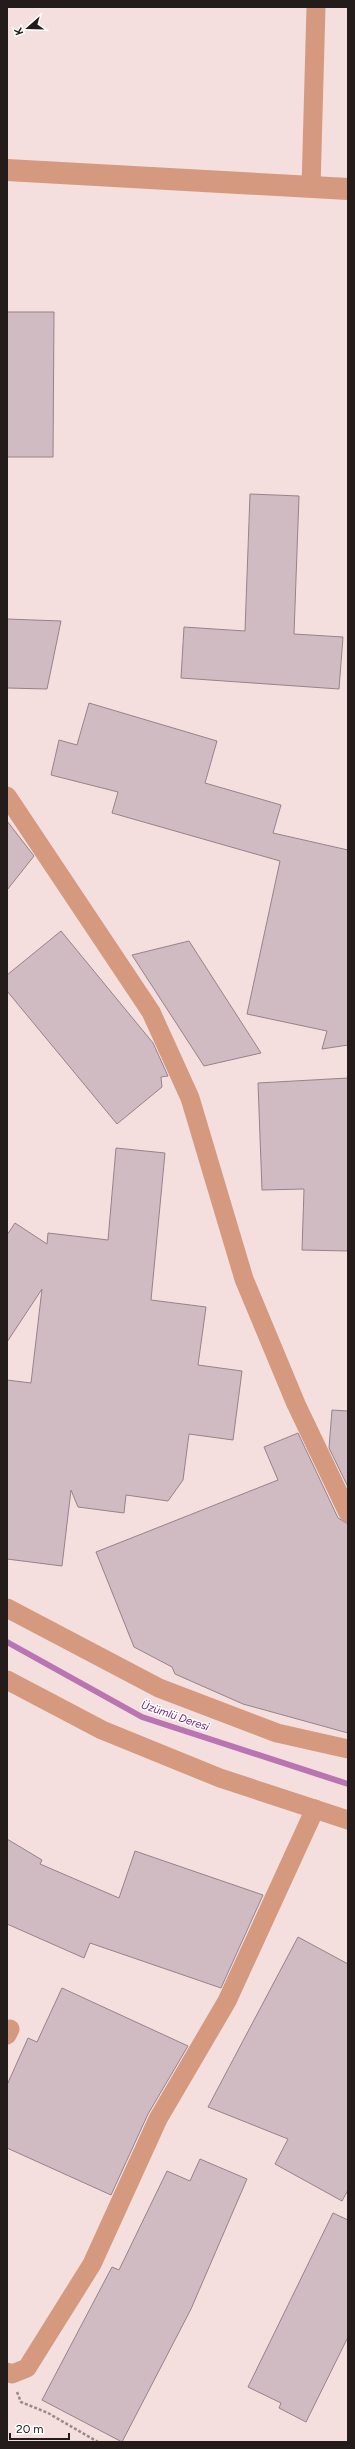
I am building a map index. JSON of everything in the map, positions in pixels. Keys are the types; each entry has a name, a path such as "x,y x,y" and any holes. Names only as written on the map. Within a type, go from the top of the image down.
{"street":[{"path":"311,187 316,7"},
{"path":"7,170 348,189"},
{"path":"7,796 151,1012 190,1098 244,1279 296,1404 348,1514"},
{"path":"7,1608 159,1688 277,1733 348,1749"},
{"path":"7,1680 102,1730 220,1778 348,1820"},
{"path":"9,2373 27,2368 92,2264 158,2119 227,2001 315,1809"}],"path":[{"path":"9,2373 21,2402 48,2413 98,2442"}],"building":[{"path":"7,312 54,312 53,457 7,457"},
{"path":"250,494 299,496 294,634 343,637 339,689 181,678 184,627 245,631"},
{"path":"7,619 61,621 47,689 7,688"},
{"path":"89,703 217,741 205,783 281,805 273,833 348,850 348,1045 322,1049 327,1031 247,1014 280,861 112,813 118,792 51,775 59,740 77,745"},
{"path":"7,821 34,856 7,890"},
{"path":"61,931 153,1043 168,1076 161,1077 162,1087 117,1124 7,991 7,975"},
{"path":"189,941 261,1053 204,1066 132,955"},
{"path":"348,1078 348,1251 302,1250 304,1189 262,1190 258,1083"},
{"path":"116,1148 165,1153 151,1300 206,1307 198,1365 242,1371 233,1440 189,1434 183,1480 168,1501 126,1495 124,1513 78,1507 71,1490 62,1566 7,1559 7,1380 31,1383 42,1289 7,1342 7,1235 15,1223 47,1244 48,1233 108,1240"},
{"path":"332,1410 348,1411 348,1487 329,1448"},
{"path":"298,1433 338,1518 348,1524 348,1733 243,1704 175,1674 172,1667 134,1647 96,1552 278,1480 264,1447"},
{"path":"7,1839 42,1860 40,1864 119,1898 135,1851 263,1895 221,1988 90,1943 84,1958 7,1924"},
{"path":"298,1937 348,1964 348,2190 342,2201 275,2164 288,2139 208,2107"},
{"path":"62,1988 188,2046 148,2114 111,2195 7,2148 7,2085 28,2038 37,2042"},
{"path":"200,2159 247,2179 191,2309 122,2442 42,2400 112,2267 119,2270 167,2171 190,2181"},
{"path":"333,2213 348,2220 348,2337 306,2422 279,2408 281,2403 248,2387"}],"waterway":[{"name":"Üzümlü Deresi","path":"7,1642 142,1717 348,1784"}]}
